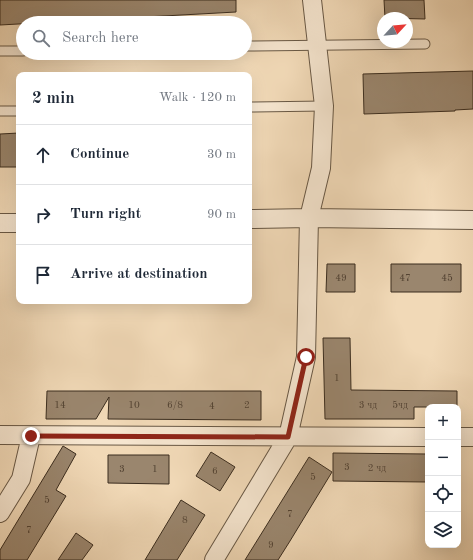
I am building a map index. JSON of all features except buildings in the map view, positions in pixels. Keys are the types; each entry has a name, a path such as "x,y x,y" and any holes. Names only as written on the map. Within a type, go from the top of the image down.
{"street":[{"path":"214,560 288,437 306,357 309,218 321,168 324,106 312,0"},
{"path":"252,219 309,218 473,220"},
{"path":"0,223 16,223"},
{"path":"0,435 425,437"},
{"path":"0,513 20,479 31,436"},
{"path":"461,437 473,437"}],"lane":[{"path":"252,46 425,44"},
{"path":"0,51 16,51"},
{"path":"252,107 324,106"},
{"path":"0,111 16,111"}],"route":[{"path":"31,436 288,437 306,357"}]}
